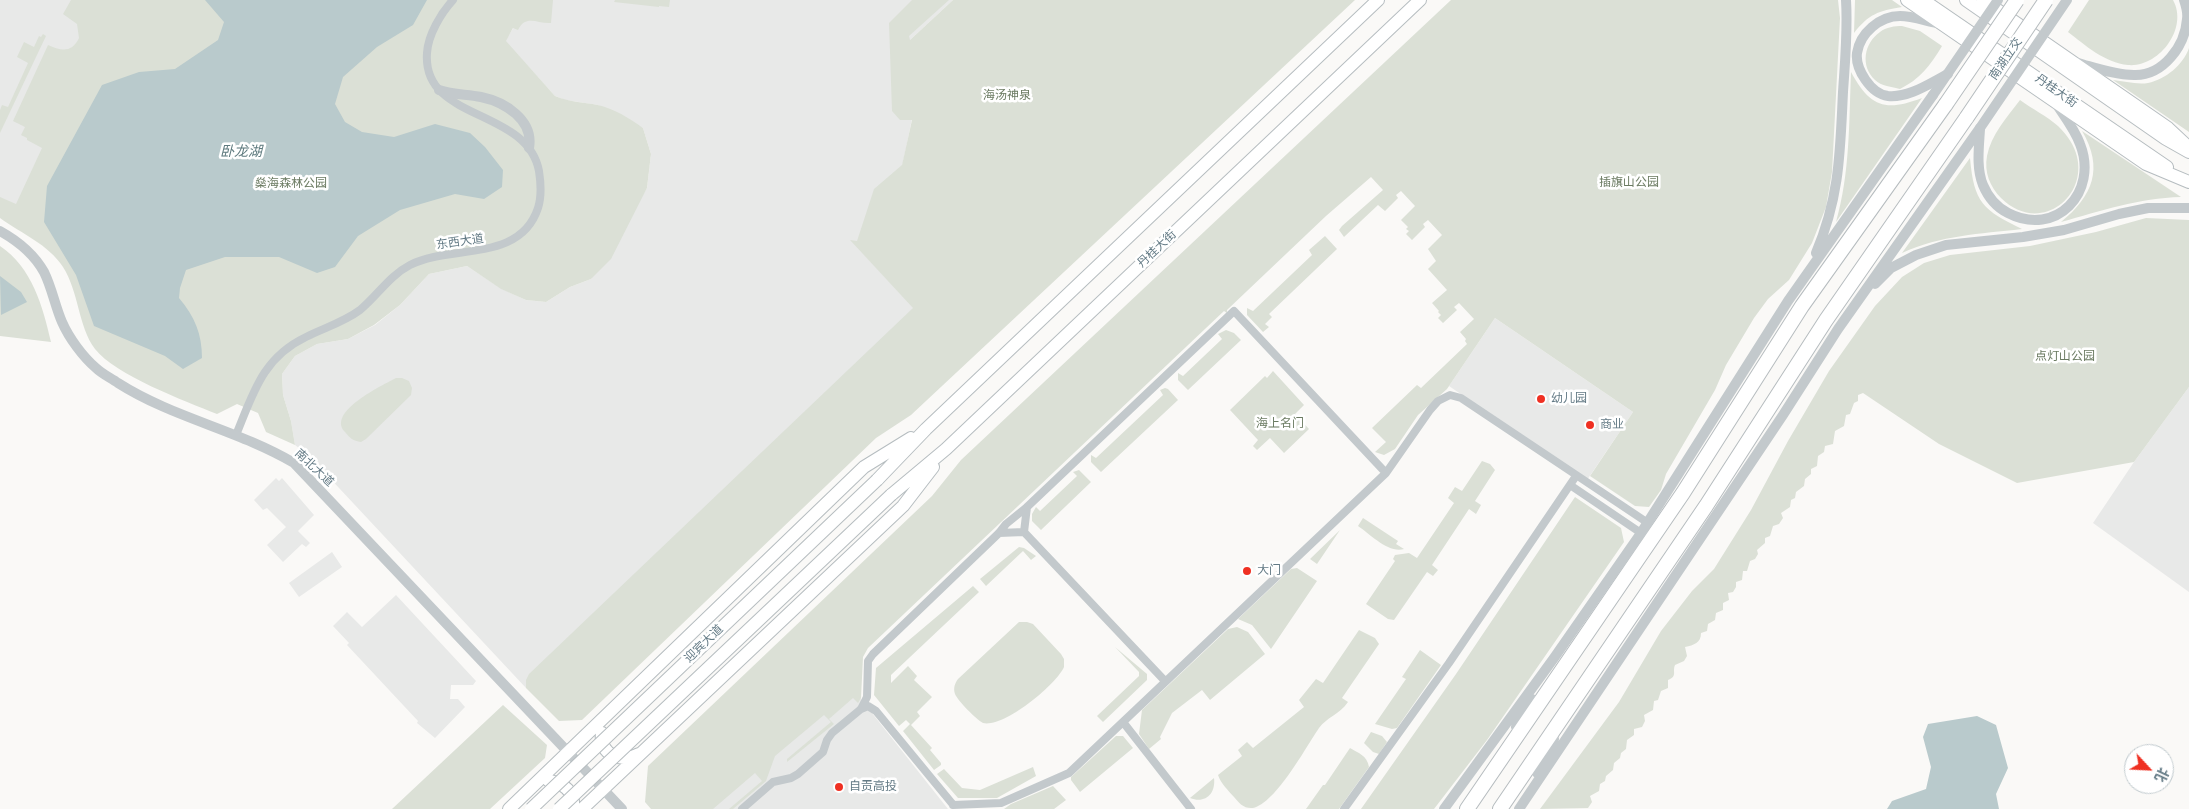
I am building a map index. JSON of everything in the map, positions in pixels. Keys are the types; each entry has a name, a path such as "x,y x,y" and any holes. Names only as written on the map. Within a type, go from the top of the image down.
{"highway":[{"name":"南湖立交","path":"1467,809 1683,493 1802,306 1946,104 2017,0"},
{"name":"南湖立交","path":"1500,809 1680,545 1826,320 2046,0"}],"main road":[{"path":"509,809 864,466 926,430 1378,0"},
{"name":"丹桂大街","path":"892,495 946,450 1420,0"},
{"path":"1906,0 2146,164 2189,181"},
{"name":"丹桂大街","path":"1924,0 2189,181"},
{"name":"丹桂大街","path":"1966,0 2166,139 2189,152"},
{"path":"1983,0 2168,128 2189,147"},
{"name":"迎宾大道","path":"531,809 877,480 926,430"},
{"path":"582,809 903,506 946,450"},
{"name":"迎宾大道","path":"559,809 892,495"},
{"path":"610,712 604,723 601,737 605,749 618,758 625,759 643,752"},
{"path":"531,788 548,781 556,782 564,786 571,794 573,809"}],"street":[{"name":"东西大道","path":"236,435 257,383 269,365 282,351 359,310 390,278 410,265 447,253 488,250 511,241 527,227 537,211 541,196 537,160 529,148 505,126 456,104 439,90 432,80 428,69 428,44 436,26 454,0"},
{"path":"1807,274 1830,217 1839,170 1846,0"},
{"path":"1444,809 1554,658 1648,523 1807,274 1998,0"},
{"path":"1518,809 1783,415 1858,300 1980,128 2067,0"},
{"path":"2073,62 2135,75 2152,72 2167,62 2176,52 2183,37 2188,18 2184,0"},
{"path":"1942,25 1899,16 1884,19 1870,28 1862,38 1857,54 1866,81 1874,90 1886,96 1901,96 1948,74"},
{"path":"439,90 450,94 483,97 516,112 523,120 531,139 529,148"},
{"path":"1980,128 1978,166 1982,184 1991,200 2005,211 2019,218 2031,222 2047,220 2065,210 2077,197 2084,177 2084,160 2080,144 2054,102"},
{"path":"1858,300 1891,268 1916,254 1946,246 2064,230 2119,214 2148,208 2189,208"},
{"name":"南北大道","path":"0,231 25,248 44,272 68,334 96,368 155,404 265,447 294,463 622,809"},
{"path":"742,809 773,782 791,778 798,774 823,752 832,732 860,708 866,697 868,661 873,654 999,534 1006,524 1027,507 1234,311 1386,473"},
{"path":"866,697 954,807 996,804 1007,801 1069,773 1386,473 1431,408 1442,398 1453,395 1461,398 1648,523"},
{"path":"1680,545 1783,415"},
{"path":"1344,809 1449,663 1576,476"},
{"path":"1570,485 1641,533"},
{"path":"1591,604 1683,493"},
{"path":"1024,532 1027,507"},
{"path":"1024,532 1166,682"},
{"path":"999,534 1024,532"},
{"path":"1478,795 1554,658"},
{"path":"1518,809 1575,699"},
{"path":"860,708 868,706 876,711"},
{"path":"1122,722 1191,809"},
{"path":"999,809 1007,801"}],"shaded area":[{"path":"0,0 201,0 36,193 0,218"},
{"path":"543,0 953,0 909,41 912,119 892,216 858,248 919,313 526,688 308,455 295,445 291,421 283,395 282,374 295,356 317,344 348,339 375,325 400,305 429,274 467,266 502,289 526,300 546,302 570,287 591,279 647,188 651,154 643,128 598,105 565,100 555,96 505,41 523,13"},
{"name":"幼儿园","path":"1495,318 1633,412 1587,480 1449,386"},
{"path":"2189,387 2189,592 2093,523 2134,462"},
{"path":"276,478 279,481 282,478 314,515 298,531 310,543 306,547 302,544 283,562 267,545 286,527 267,508 263,510 254,500"},
{"path":"332,552 342,567 299,597 289,583"},
{"path":"396,595 476,681 473,685 451,685 450,699 458,699 465,707 435,738 417,723 418,721 347,645 349,643 333,626 347,612 362,627"},
{"path":"841,674 948,809 699,809"}],"green space":[{"name":"燊海森林公园","path":"71,0 553,0 551,23 525,22 518,30 513,28 506,41 555,96 610,109 627,117 643,128 651,154 647,188 611,259 591,279 570,287 546,302 526,300 501,289 467,266 429,274 400,305 374,325 348,339 317,344 295,356 282,374 283,395 291,421 295,445 266,432 258,413 237,404 217,414 134,378 105,359 89,340 72,287 63,267 50,252 0,218 0,197 16,204 42,148 21,135 25,127 13,121 48,45 57,49 66,49 73,46 79,38 77,24 63,14"},
{"path":"615,0 670,0 669,7 659,7 614,2"},
{"name":"海汤神泉","path":"912,0 949,0 909,36 910,40 953,0 1355,0 911,415 876,438 582,720 559,721 526,688 526,680 529,674 913,308 850,240 857,241 874,189 902,165 912,120 900,120 892,111 889,23"},
{"name":"插旗山公园","path":"1451,0 1838,0 1840,18 1832,172 1826,207 1812,243 1789,280 1768,299 1754,318 1666,474 1661,490 1649,507 1635,506 1590,476 1633,412 1495,318 1447,389 1418,415 1395,449 1384,455 1375,452 1386,442 1372,428 1417,385 1421,388 1467,344 1466,339 1460,332 1474,319 1459,303 1454,307 1457,310 1443,323 1438,318 1441,315 1432,303 1447,290 1428,269 1436,261 1428,249 1442,235 1428,220 1423,224 1425,227 1412,240 1406,234 1409,231 1406,229 1408,227 1401,220 1415,206 1401,191 1396,195 1398,198 1385,211 1378,205 1344,237 1339,230 1342,226 1383,190 1371,177 1326,216 1227,310 1227,313 1224,311 868,648 863,657 861,698 858,703 853,698 829,719 834,724 787,762 787,759 831,722 824,715 775,756 766,781 733,809 729,809 762,781 755,773 713,809 651,809 645,802 648,766 932,496 961,460"},
{"path":"1855,0 1892,0 1902,7 1886,10 1869,17 1854,33"},
{"path":"2089,0 2173,0 2177,11 2177,23 2174,34 2160,53 2150,60 2128,65 2111,61 2088,48 2068,32"},
{"path":"1902,26 1920,31 1942,46 1924,71 1900,89 1883,85 1875,80 1867,68 1866,55 1870,42 1882,30"},
{"path":"43,34 46,36 0,133 0,110 2,105 8,107 28,63 17,57 24,42 34,47 39,36 41,37"},
{"path":"2189,48 2189,132 2113,80 2139,84 2155,81 2173,70 2183,60"},
{"path":"1851,72 1865,93 1880,103 1898,105 1922,98 1836,222 1841,204 1846,166"},
{"path":"2020,100 2058,126 2073,146 2078,165 2076,183 2067,198 2053,209 2037,213 2019,210 2001,198 1991,184 1986,168 1987,156 1992,141 2000,126"},
{"path":"2082,131 2181,197 2135,202 2061,222 2081,202 2088,192 2092,181 2092,157 2089,144"},
{"path":"1970,158 1974,185 1983,203 1998,216 2022,229 1946,239 1902,253"},
{"name":"点灯山公园","path":"2146,218 2189,220 2189,387 2134,462 2017,483 1939,444 1863,393 1858,395 1858,401 1854,403 1850,414 1846,415 1844,426 1835,431 1833,444 1825,446 1824,452 1818,456 1817,466 1811,469 1811,474 1805,479 1804,486 1796,492 1795,498 1791,500 1790,507 1781,513 1783,518 1779,524 1773,526 1770,536 1765,538 1765,543 1757,550 1758,554 1755,559 1750,561 1747,571 1743,571 1742,580 1736,582 1733,592 1728,593 1729,600 1723,603 1723,610 1716,613 1715,620 1708,624 1707,631 1701,633 1698,641 1685,647 1687,656 1684,661 1675,665 1674,675 1668,680 1668,688 1661,691 1658,700 1654,701 1653,710 1644,715 1645,721 1642,727 1634,729 1634,735 1627,740 1626,749 1614,763 1613,770 1606,776 1605,781 1600,784 1599,791 1590,796 1592,802 1588,808 1540,809 1619,702 1661,631 1692,591 1714,569 1751,510 1829,371 1875,306 1902,277 1924,263 1950,255 2030,246 2096,232"},
{"path":"1325,236 1337,249 1269,314 1272,317 1265,324 1269,327 1263,332 1247,315 1247,308 1253,311 1312,255 1309,250"},
{"path":"0,246 11,255 28,276 40,302 51,342 0,336"},
{"path":"1226,330 1234,333 1241,340 1188,390 1178,380 1178,373 1183,376 1222,339 1218,334"},
{"name":"海上名门","path":"1273,371 1304,405 1295,414 1309,429 1284,453 1270,438 1257,450 1253,446 1258,440 1230,410 1265,376 1267,378"},
{"path":"396,378 409,381 412,388 411,395 366,439 361,442 352,439 345,432 341,424 343,416 358,400"},
{"path":"1165,388 1178,400 1101,472 1091,462 1091,455 1096,458 1163,395 1160,390"},
{"path":"1482,461 1490,464 1495,470 1475,501 1481,505 1476,514 1469,509 1432,565 1438,570 1433,576 1427,572 1394,620 1388,619 1366,604 1395,561 1393,559 1395,555 1409,553 1417,558 1454,503 1448,498 1455,487 1462,491"},
{"path":"1079,470 1091,482 1041,530 1032,521 1032,514 1036,507 1040,511 1077,476 1073,472"},
{"path":"1575,497 1621,528 1624,542 1487,740 1434,809 1361,809 1456,674"},
{"path":"1363,518 1398,541 1396,544 1404,549 1392,549 1386,546 1358,526"},
{"path":"1340,530 1317,564 1310,559"},
{"path":"1019,547 1036,556 1031,560 1023,551 986,586 980,579"},
{"path":"1297,568 1317,581 1271,649 1252,625 1238,619 1291,569"},
{"path":"973,586 979,592 891,675 891,683 908,666 917,676 914,680 932,697 917,712 920,716 911,725 932,748 930,750 941,763 934,770 903,731 910,724 906,720 899,726 874,695 876,668"},
{"path":"1019,622 1033,624 1061,654 1064,659 1064,667 1051,684 1028,704 1003,719 992,723 983,723 957,697 954,692 955,684 958,679"},
{"path":"1237,627 1248,632 1265,654 1210,700 1202,690 1172,713 1160,737 1161,739 1149,749 1139,734 1142,710 1228,629"},
{"path":"1359,630 1375,638 1379,644 1342,698 1348,702 1319,728 1281,786 1271,796 1262,804 1253,808 1247,808 1242,805 1225,787 1218,775 1242,756 1238,750 1247,742 1253,748 1304,707 1299,700 1316,679 1323,683"},
{"path":"1115,647 1147,674 1147,680 1103,722 1097,716 1139,676 1139,672"},
{"path":"1420,650 1441,665 1397,728 1392,729 1375,724 1406,679 1402,677"},
{"path":"503,705 547,745 545,758 490,809 392,809"},
{"path":"1371,732 1382,736 1387,742 1379,754 1373,752 1364,743"},
{"path":"1116,736 1123,736 1133,748 1080,792 1071,780 1071,777"},
{"path":"1350,748 1364,757 1369,767 1339,809 1306,809 1323,785 1325,785"},
{"path":"1033,767 1036,776 997,798 958,798 937,774 944,769 962,788 980,790"},
{"path":"1214,778 1213,789 1205,799 1195,800 1190,798"},
{"path":"1053,786 1066,800 1054,809 1004,809 1011,804"}],"water":[{"name":"卧龙湖","path":"205,0 427,0 413,25 377,47 343,77 335,104 345,122 362,132 394,137 435,124 470,133 485,147 503,170 502,187 484,199 455,194 400,210 358,236 335,267 317,273 279,257 225,257 186,270 179,298 189,312 199,333 202,358 183,369 165,356 94,326 76,275 44,222 47,186 102,85 139,72 175,69 218,40 224,22"},
{"path":"0,276 21,292 27,302 1,315"},
{"path":"1977,716 1996,725 2008,768 1996,794 1999,809 1887,809 1892,801 1926,789 1931,767 1923,737 1928,724"}],"place":[{"name":"幼儿园","path":"1541,399"},
{"name":"商业","path":"1590,425"},
{"name":"大门","path":"1247,571"},
{"name":"自贡高投","path":"839,787"}]}
